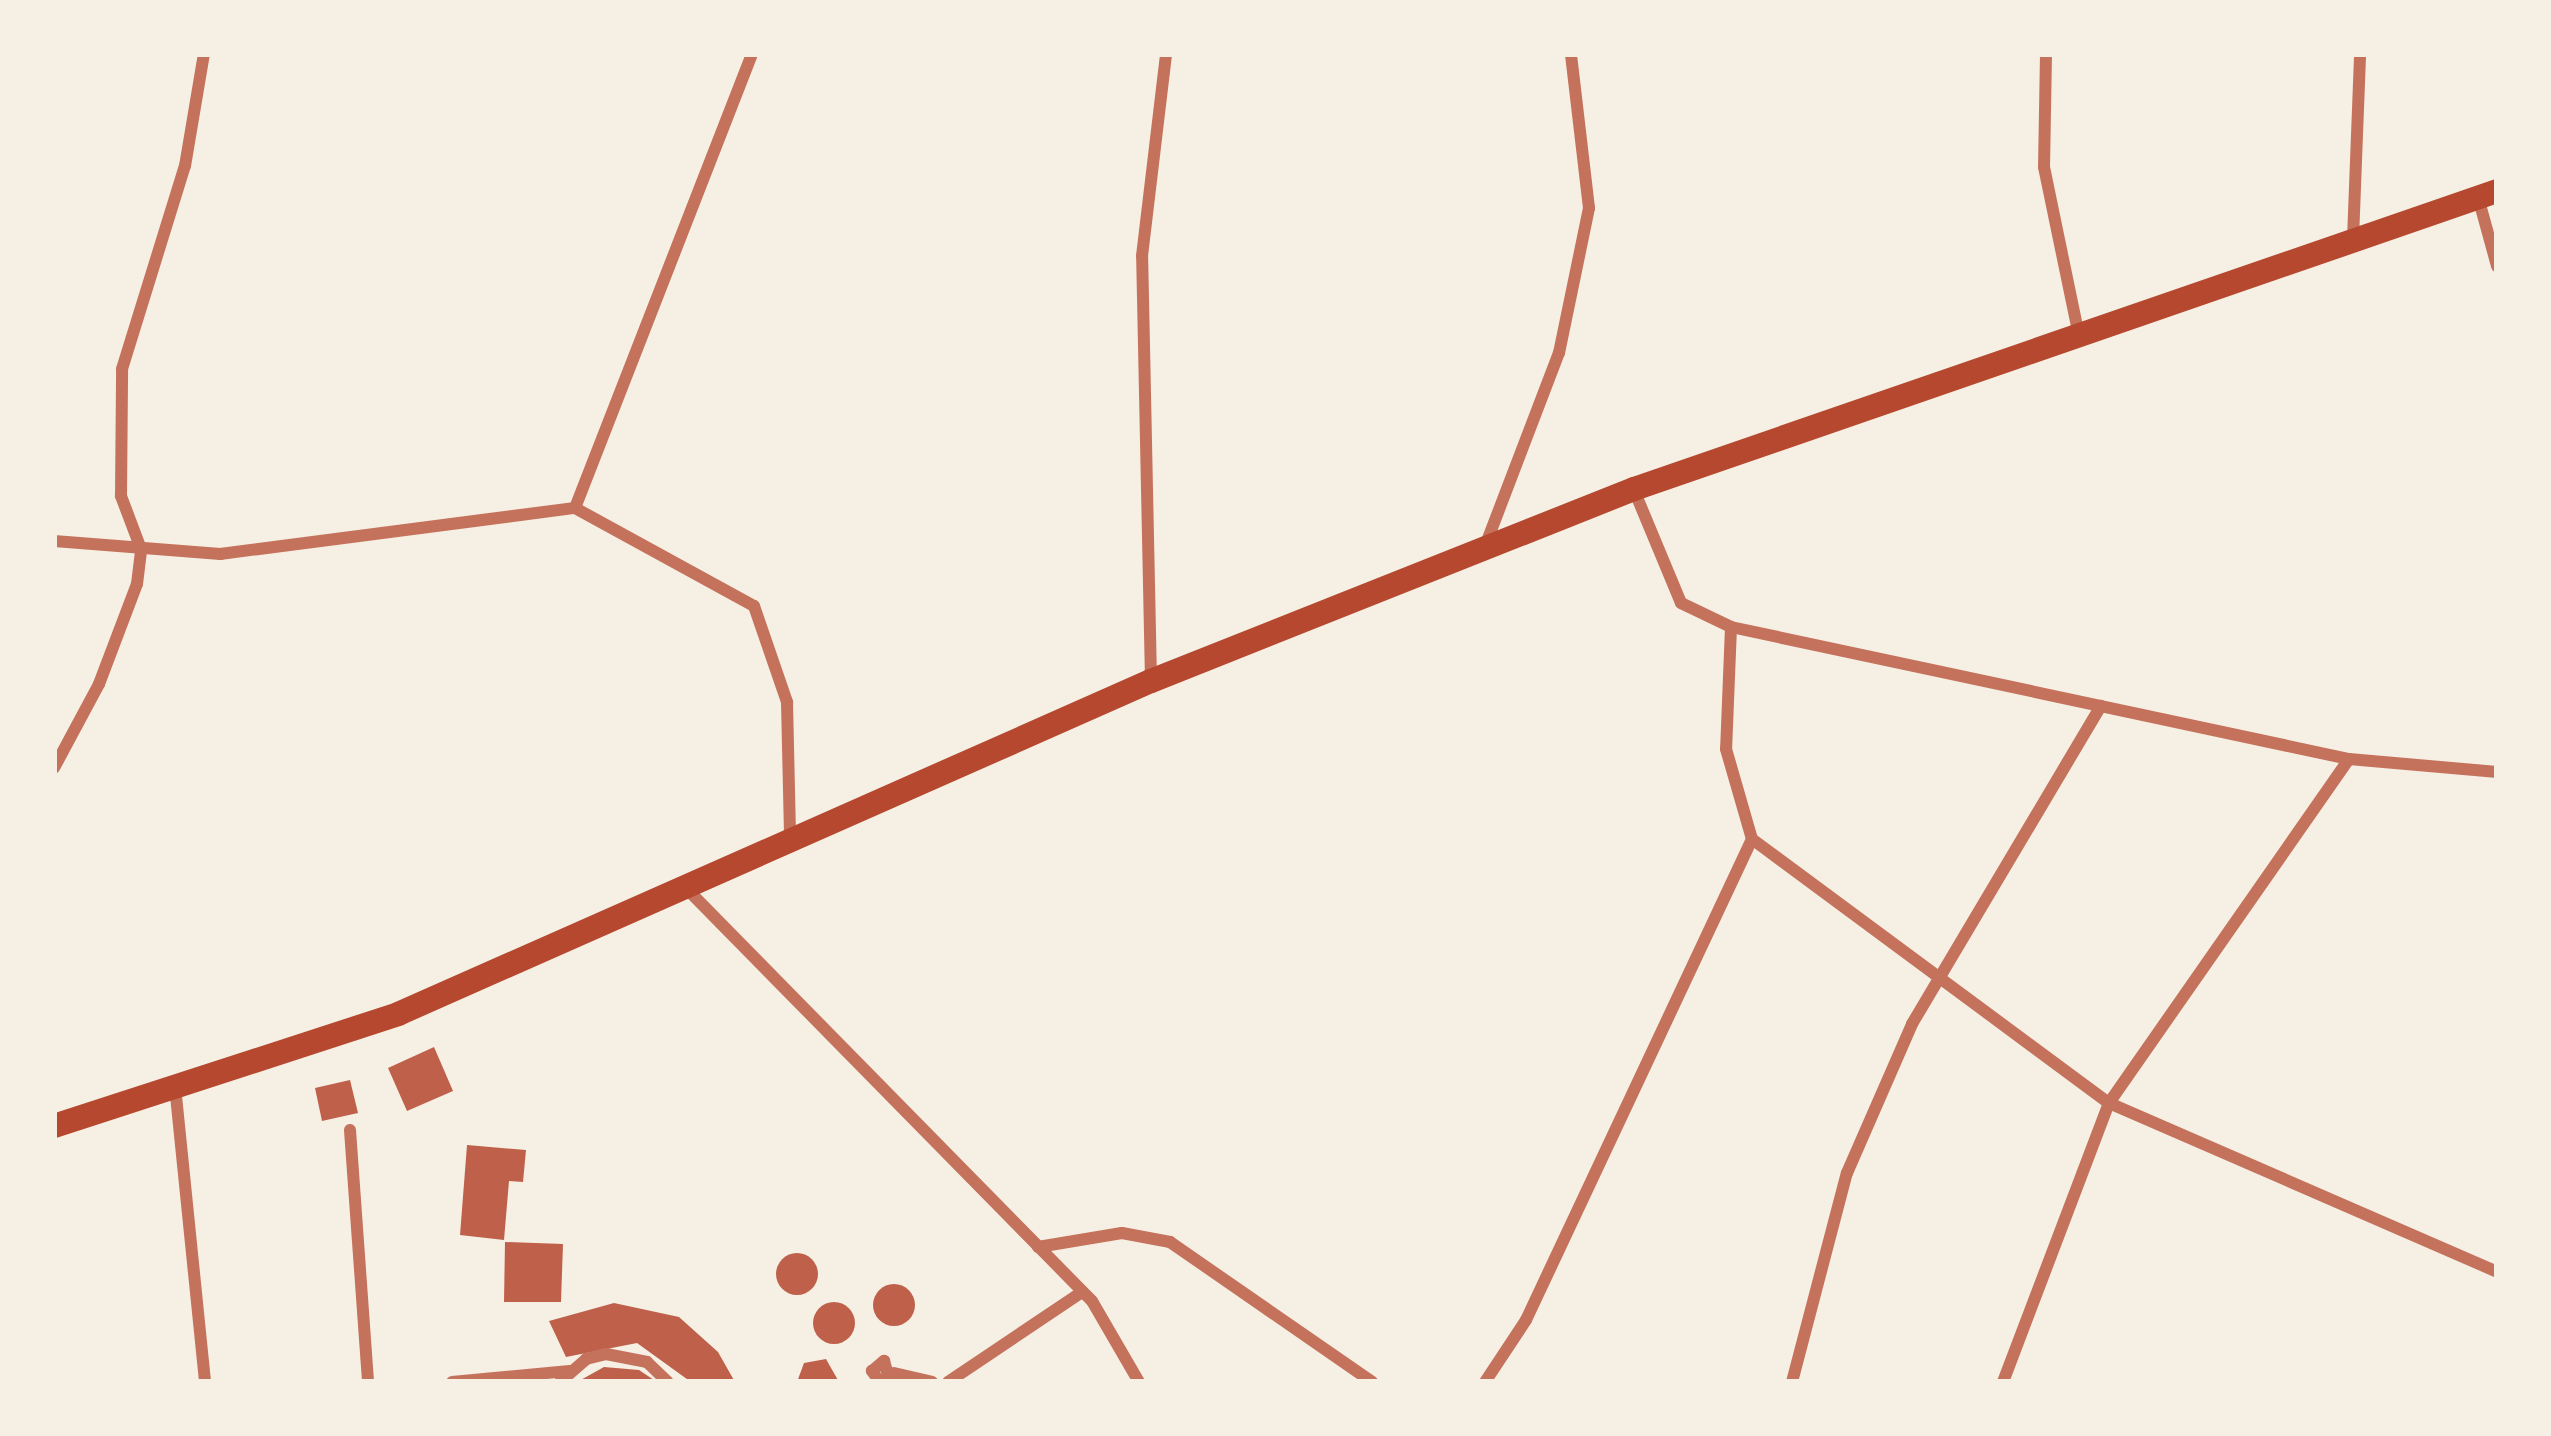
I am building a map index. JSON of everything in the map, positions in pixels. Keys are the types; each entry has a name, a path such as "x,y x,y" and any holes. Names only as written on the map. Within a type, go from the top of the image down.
{"main road":[{"path":"54,1126 398,1014 790,836 1151,681 1634,489 2078,331 2487,193"}],"street":[{"path":"54,769 99,684 137,584 141,549 121,496 122,369 185,166 204,54"},
{"path":"575,508 752,54"},
{"path":"1151,681 1142,256 1166,54"},
{"path":"1483,550 1559,353 1589,208 1571,54"},
{"path":"2046,54 2044,166 2078,331"},
{"path":"2353,239 2360,54"},
{"path":"2487,193 2497,266"},
{"path":"1634,489 1681,603 1732,627 2349,759 2497,772"},
{"path":"54,541 220,554 575,508 754,606 787,702 790,836"},
{"path":"1732,627 1726,749 1752,839 2109,1103 2497,1271"},
{"path":"1792,1382 1847,1173 1936,979 2101,706"},
{"path":"2003,1382 2109,1103 2349,759"},
{"path":"1485,1382 1526,1320 1752,839"},
{"path":"682,884 1082,1292 1139,1382"},
{"path":"175,1086 206,1382"},
{"path":"350,1130 368,1382"},
{"path":"1038,1247 1122,1233 1171,1242 1372,1382"},
{"path":"948,1382 1082,1292"},
{"path":"452,1382 564,1377 586,1359 627,1355 668,1382"},
{"path":"884,1380 932,1382"}],"building":[{"path":"434,1047 453,1091 407,1111 388,1068"},
{"path":"350,1080 358,1113 322,1121 315,1088"},
{"path":"467,1145 526,1150 523,1182 509,1181 504,1240 460,1235"},
{"path":"505,1242 563,1244 561,1302 504,1302"},
{"path":"797,1253 812,1259 818,1274 812,1289 797,1295 782,1289 776,1274 782,1259"},
{"path":"894,1284 909,1290 915,1305 909,1320 894,1326 879,1320 873,1305 879,1290"},
{"path":"834,1302 849,1308 855,1323 849,1338 834,1344 819,1338 813,1323 819,1308"},
{"path":"614,1303 679,1317 718,1352 735,1382 691,1382 637,1343 566,1357 549,1321"},
{"path":"826,1359 839,1382 797,1382 804,1363"},
{"path":"604,1367 639,1370 657,1382 577,1382"}]}
